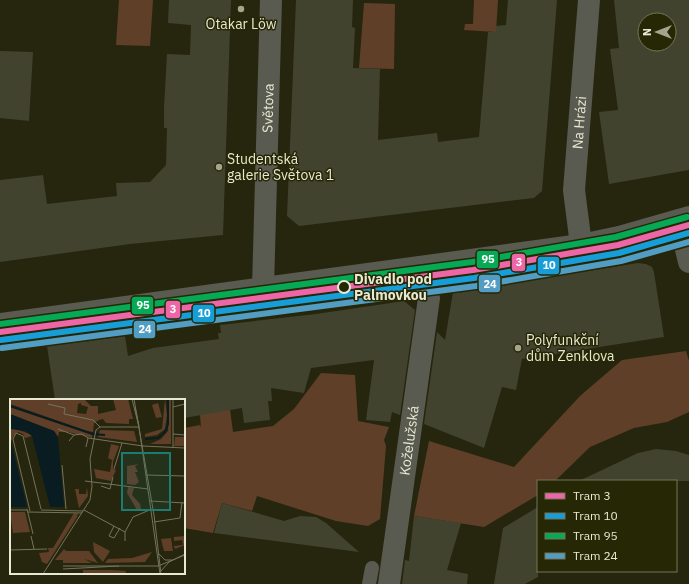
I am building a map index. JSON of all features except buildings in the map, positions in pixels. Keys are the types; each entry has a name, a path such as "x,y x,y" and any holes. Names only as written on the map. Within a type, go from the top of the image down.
{"street":[{"name":"Světova","path":"263,288 272,0"},
{"name":"Na Hrázi","path":"581,244 574,190 589,0"},
{"path":"0,324 581,244 619,237 684,219 689,262"},
{"name":"Koželužská","path":"389,584 429,298"}],"lane":[{"path":"429,298 433,265"},
{"path":"369,584 372,568"}],"shaded area":[{"path":"119,0 153,0 150,46 116,45"},
{"path":"474,0 498,0 496,32 464,30 465,24 473,24"},
{"path":"364,3 395,4 394,69 359,68"},
{"path":"686,351 689,361 689,412 667,422 634,428 590,447 556,480 537,480 537,496 484,527 414,516 429,441 514,467 580,396 622,360"},
{"path":"321,373 355,375 358,421 389,427 384,440 386,446 380,519 368,526 336,521 257,496 252,511 222,503 213,533 185,528 185,428 200,425 201,427 200,415 228,394 233,432 273,426 294,409"}],"tram line":[{"name":"95","path":"0,324 472,262 616,237 687,217"},
{"name":"3","path":"0,332 473,270 618,245 689,225"},
{"name":"10","path":"1,340 474,278 619,253 689,233"},
{"name":"24","path":"2,348 476,286 621,261 689,242"}],"place":[{"name":"Otakar Löw","path":"241,9"},
{"name":"Studentská galerie Světova 1","path":"219,167"},
{"name":"Divadlo pod Palmovkou","path":"344,287"},
{"name":"Polyfunkční dům Zenklova","path":"518,348"}]}
